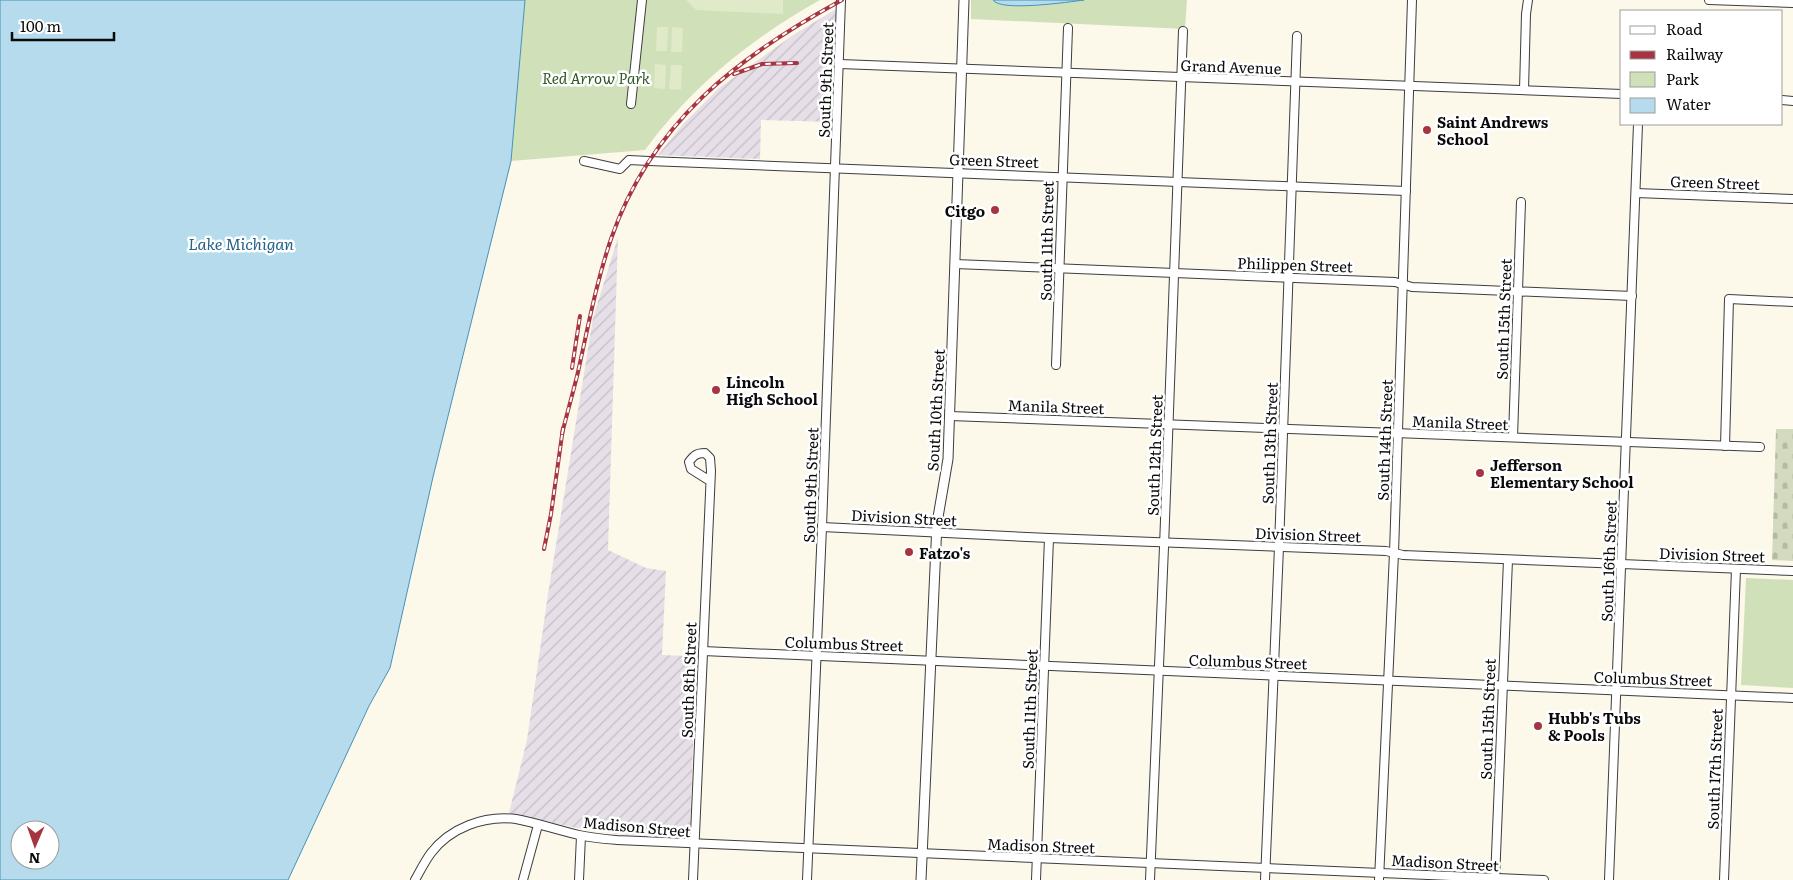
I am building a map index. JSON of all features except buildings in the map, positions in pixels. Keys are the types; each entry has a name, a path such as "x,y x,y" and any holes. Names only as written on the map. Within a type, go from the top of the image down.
{"street":[{"path":"632,104 642,0"},
{"name":"South 9th Street","path":"807,880 842,0"},
{"name":"South 10th Street","path":"921,880 936,532 948,459 964,0"},
{"name":"South 14th Street","path":"1380,877 1394,553 1412,0"},
{"path":"1524,90 1528,0"},
{"path":"1709,0 1793,3"},
{"name":"South 11th Street","path":"1056,365 1068,28"},
{"name":"South 12th Street","path":"1150,880 1165,542 1182,31"},
{"name":"South 13th Street","path":"1265,880 1297,36"},
{"name":"Grand Avenue","path":"840,64 1620,94"},
{"name":"South 16th Street","path":"1609,880 1638,125"},
{"name":"Green Street","path":"584,161 620,169 629,160 1406,191"},
{"name":"Green Street","path":"1636,193 1793,199"},
{"name":"South 15th Street","path":"1513,437 1520,202"},
{"name":"Philippen Street","path":"955,264 1395,282 1412,287 1632,296"},
{"path":"1725,446 1729,300 1793,302"},
{"name":"Manila Street","path":"950,416 1760,447"},
{"name":"South 8th Street","path":"693,880 710,481"},
{"name":"Division Street","path":"822,527 1386,551 1403,555 1508,560 1793,571"},
{"name":"South 11th Street","path":"1036,880 1049,538"},
{"name":"South 15th Street","path":"1495,879 1508,560"},
{"name":"South 17th Street","path":"1724,880 1736,569"},
{"name":"Columbus Street","path":"702,651 1793,698"},
{"name":"Madison Street","path":"416,880 426,860 448,837 463,827 479,822 500,819 519,820 581,836 617,840 1151,863 1380,877 1544,880"},
{"path":"523,880 538,825"},
{"path":"579,880 581,836"}],"shaded area":[{"path":"836,9 832,122 761,120 760,159 658,155 684,123 719,88 793,35"},
{"path":"618,237 608,550 646,568 666,571 662,655 689,656 692,654 696,658 690,834 688,837 683,838 618,834 572,827 509,813 527,740 548,594 593,318"}],"green space":[{"name":"Red Arrow Park","path":"525,0 820,0 770,31 724,66 682,105 645,150 511,161"},
{"path":"686,0 783,0 783,14 696,10"},
{"path":"971,0 1187,0 1185,29 971,19"},
{"path":"657,27 668,27 667,51 656,51"},
{"path":"672,27 683,28 682,52 671,52"},
{"path":"655,64 666,65 665,89 654,88"},
{"path":"671,65 682,65 681,90 669,89"},
{"path":"1776,429 1793,429 1793,561 1772,560"},
{"path":"1746,578 1793,580 1793,688 1741,685"}],"water":[{"name":"Lake Michigan","path":"0,0 525,0 511,161 433,477 390,668 369,706 288,880 0,880"},
{"path":"993,0 1084,0 1021,6 998,4"}],"railway":[{"path":"562,434 611,239 628,198 649,161 674,127 702,97 733,70 767,45 842,0"},
{"path":"734,74 762,64 797,63"},
{"path":"572,368 580,316"},
{"path":"544,549 563,428"}],"place":[{"name":"Saint Andrews School","path":"1427,130"},
{"name":"Citgo","path":"995,210"},
{"name":"Lincoln High School","path":"716,390"},
{"name":"Jefferson Elementary School","path":"1480,473"},
{"name":"Fatzo's","path":"909,552"},
{"name":"Hubb's Tubs & Pools","path":"1538,726"}]}
